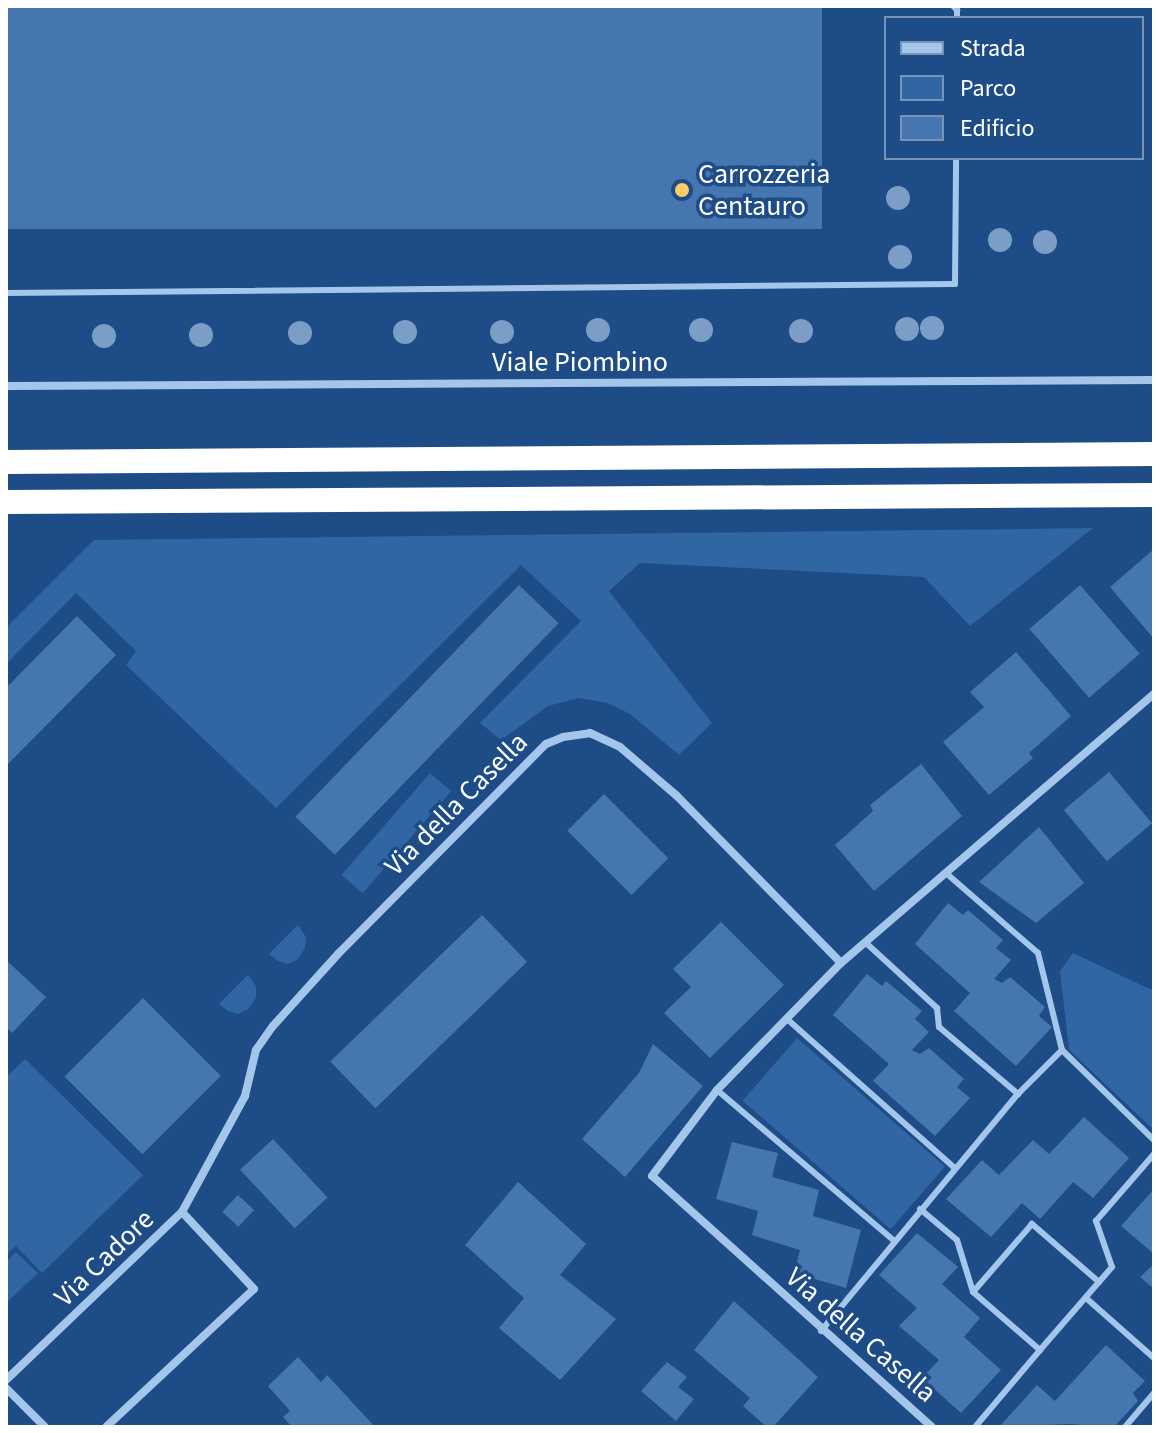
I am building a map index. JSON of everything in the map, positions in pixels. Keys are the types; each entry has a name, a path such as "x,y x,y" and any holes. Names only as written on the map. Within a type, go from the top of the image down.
{"highway":[{"path":"6,462 1154,454"},
{"path":"6,502 1153,495"}],"street":[{"name":"Viale Piombino","path":"6,386 1154,380"},
{"name":"Via della Casella","path":"932,1427 821,1331 652,1176 717,1090 841,963 1154,694"},
{"name":"Via della Casella","path":"182,1212 245,1096 256,1050 273,1026 546,744 563,737 590,733 620,747 677,796 841,963"},
{"name":"Via Cadore","path":"6,1380 182,1212 254,1289 106,1427"},
{"path":"6,1388 45,1427"}],"lane":[{"path":"6,293 955,284 956,160"},
{"path":"946,873 1038,953 1062,1050 1154,1140"},
{"path":"865,942 937,1008 939,1027 1018,1094"},
{"path":"787,1019 955,1168"},
{"path":"821,1331 893,1240 1018,1094 1062,1050"},
{"path":"717,1090 893,1240"},
{"path":"975,1427 1112,1267 1096,1221 1154,1154"},
{"path":"920,1209 957,1240 973,1292 1040,1350"},
{"path":"973,1292 1032,1224 1099,1282"},
{"path":"1086,1298 1154,1358"},
{"path":"1125,1427 1154,1393"}],"green space":[{"path":"1093,528 970,626 924,577 640,563 609,591 712,723 679,755 630,714 608,703 578,698 548,706 501,740 480,723 581,621 521,565 276,808 126,665 136,651 76,593 6,664 6,628 94,540"},
{"path":"430,773 451,791 363,893 341,875"},
{"path":"298,925 306,937 305,948 298,959 288,964 278,961 269,954"},
{"path":"1073,953 1154,991 1154,1130 1069,1050 1060,971"},
{"path":"248,975 256,986 256,998 248,1009 238,1014 228,1011 219,1004"},
{"path":"797,1038 945,1167 890,1229 743,1101"},
{"path":"25,1059 143,1175 42,1273 16,1246 6,1255 6,1077"},
{"path":"16,1252 38,1273 6,1303 6,1262"}],"building":[{"path":"6,6 822,6 822,229 6,229"},
{"path":"1154,549 1154,639 1110,587"},
{"path":"519,585 559,623 335,855 295,817"},
{"path":"1080,585 1140,654 1089,698 1029,629"},
{"path":"77,616 116,655 6,766 6,688"},
{"path":"1016,652 1071,716 1029,753 1033,758 989,795 943,742 984,707 970,692"},
{"path":"921,764 962,816 874,891 835,845 873,811 870,805"},
{"path":"1109,772 1152,823 1107,861 1064,810"},
{"path":"604,794 668,858 632,895 567,831"},
{"path":"1039,827 1084,883 1036,923 979,882"},
{"path":"948,903 963,915 968,910 1003,940 996,948 1011,960 994,979 1002,983 1010,977 1045,1007 1039,1016 1052,1027 1016,1066 954,1011 970,993 915,944"},
{"path":"482,915 527,962 375,1108 330,1062"},
{"path":"721,922 784,985 710,1058 664,1013 691,987 673,969"},
{"path":"6,960 46,997 12,1033 6,1027"},
{"path":"867,974 882,986 886,981 922,1011 915,1019 929,1032 912,1050 920,1054 929,1048 964,1079 957,1087 970,1098 935,1136 873,1081 889,1064 833,1015"},
{"path":"143,998 221,1076 142,1154 65,1076"},
{"path":"653,1044 703,1086 625,1177 582,1139 639,1073"},
{"path":"1084,1117 1129,1158 1093,1198 1073,1182 1040,1219 1022,1203 991,1237 946,1199 982,1160 999,1175 1033,1140 1049,1154"},
{"path":"273,1139 328,1198 295,1228 240,1170"},
{"path":"732,1142 778,1153 772,1177 819,1190 813,1216 861,1230 846,1288 794,1273 800,1250 752,1235 758,1211 716,1199"},
{"path":"518,1182 586,1244 560,1275 616,1319 560,1380 499,1328 524,1298 465,1245"},
{"path":"1154,1189 1154,1254 1121,1226"},
{"path":"238,1195 254,1210 238,1227 222,1212"},
{"path":"917,1233 958,1267 942,1284 980,1318 964,1337 1001,1370 961,1413 922,1378 939,1360 899,1326 917,1308 879,1275"},
{"path":"1154,1264 1154,1289 1140,1277"},
{"path":"734,1301 818,1377 773,1427 767,1427 743,1406 750,1398 694,1350"},
{"path":"1106,1345 1145,1381 1133,1393 1138,1401 1114,1427 1069,1424 999,1427 1037,1385 1055,1401"},
{"path":"298,1357 321,1382 327,1375 375,1427 292,1427 283,1417 290,1411 268,1386"},
{"path":"667,1362 687,1377 678,1387 694,1399 676,1421 641,1391"}],"place":[{"name":"Carrozzeria Centauro","path":"682,190"}]}
